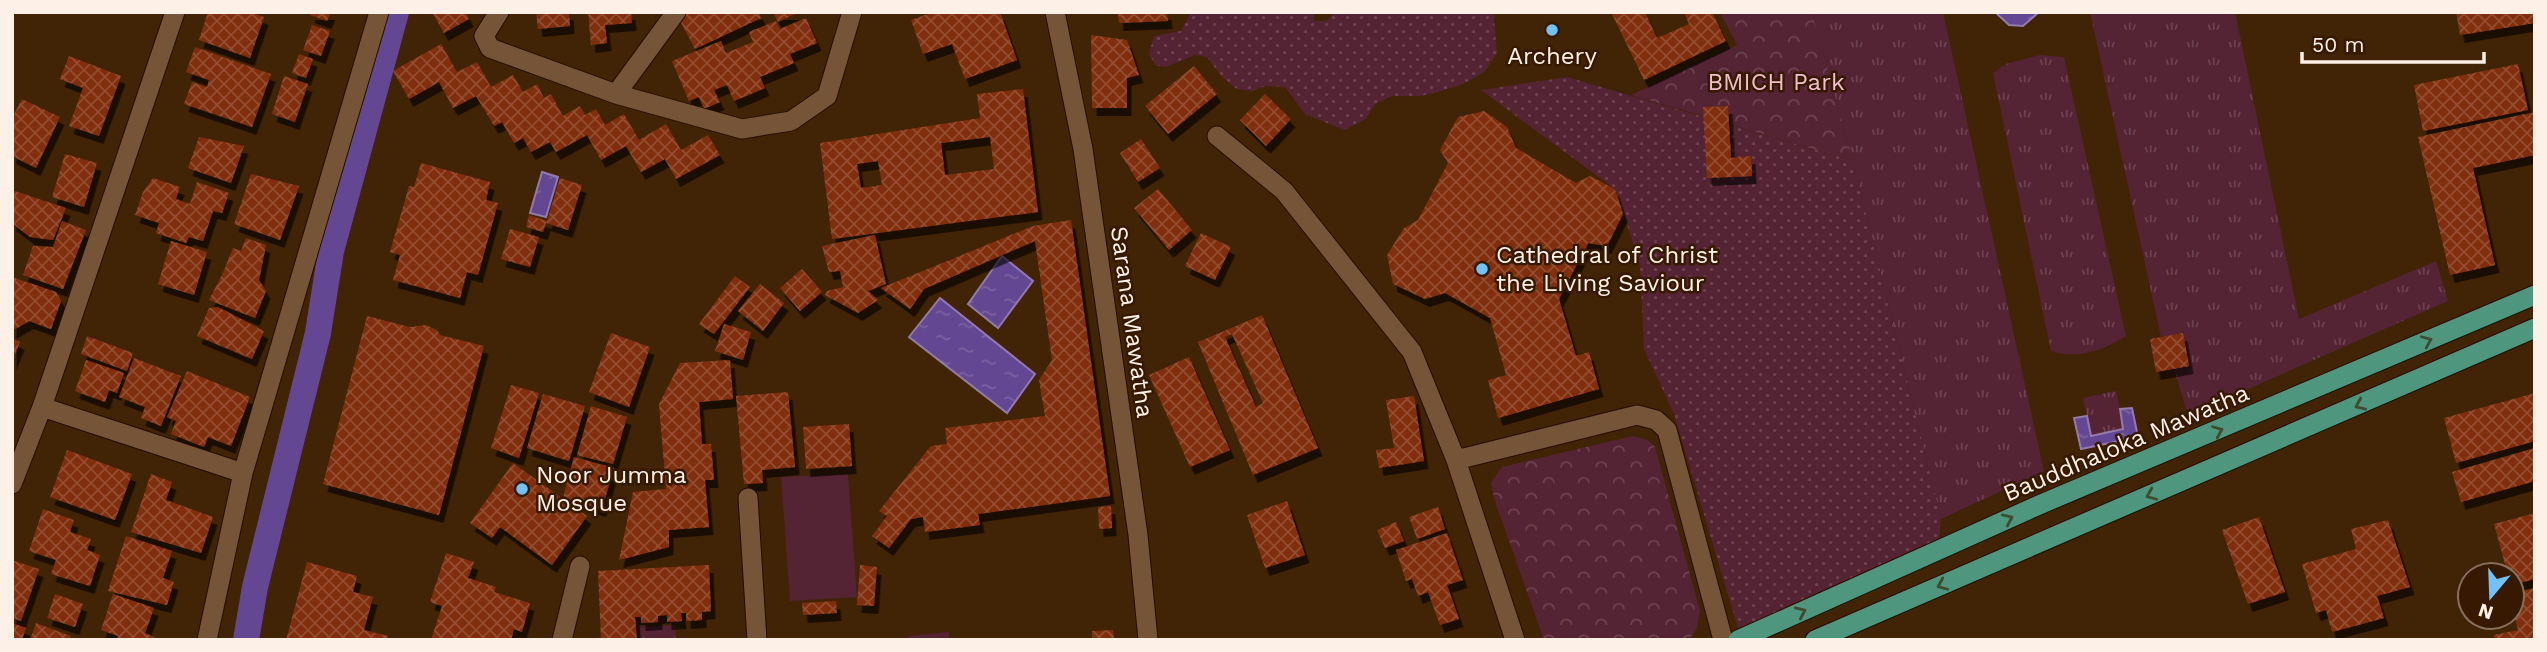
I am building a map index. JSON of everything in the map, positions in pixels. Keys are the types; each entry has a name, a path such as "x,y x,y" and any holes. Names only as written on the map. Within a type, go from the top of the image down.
{"main road":[{"name":"Bauddhaloka Mawatha","path":"1738,640 2039,505 2535,295"},
{"path":"1815,640 2535,328"}],"street":[{"path":"12,484 42,407 176,12"},
{"path":"207,640 243,473 379,12"},
{"path":"499,12 484,36 490,48 616,94 741,128 791,121 827,96 852,12"},
{"path":"616,94 676,12"},
{"name":"Sarana Mawatha","path":"1055,12 1083,149 1138,535 1148,640"},
{"path":"1217,136 1284,191 1412,352 1456,460 1515,640"},
{"path":"42,407 243,473"},
{"path":"1456,460 1637,415 1656,419 1667,430 1723,640"},
{"path":"748,498 757,640"},
{"path":"562,640 580,566"}],"green space":[{"path":"1191,12 1314,12 1314,21 1327,21 1334,12 1496,12 1494,19 1497,53 1484,72 1463,84 1420,96 1392,96 1375,104 1366,119 1344,130 1305,114 1285,87 1266,86 1252,91 1237,89 1222,77 1207,57 1195,55 1166,67 1155,65 1149,54 1154,36 1181,31"},
{"name":"BMICH Park","path":"1720,12 1812,12 1853,161 1631,95 1737,45"},
{"path":"1812,12 1943,12 2044,471 1941,519 1853,161"},
{"path":"2090,12 2235,12 2299,319 2436,261 2448,301 2214,404 2195,410 2186,409 2174,369 2189,366 2183,334 2161,337"},
{"path":"2040,55 2064,57 2126,336 2109,346 2081,354 2051,351 1993,73 2006,64"},
{"path":"1567,77 1853,161 1941,519 1939,543 1855,581 1738,628 1674,414 1644,349 1640,265 1615,189 1481,90"},
{"path":"2116,391 2124,429 2091,436 2083,398"},
{"path":"1633,436 1648,440 1655,447 1700,611 1697,628 1689,640 1544,640 1494,498 1491,482 1502,467"},
{"path":"848,474 857,597 790,601 781,477"},
{"path":"675,625 676,640 640,640 640,627"},
{"path":"949,632 949,640 909,640 908,636"}],"water":[{"path":"1995,12 2039,12 2023,26 2009,25"},
{"path":"542,172 558,177 546,217 530,213"},
{"path":"1002,256 1033,281 998,328 968,304"},
{"path":"940,298 1035,374 1007,413 909,337"},
{"path":"2132,408 2138,437 2081,449 2074,418 2087,416 2091,436 2123,429 2120,409"}],"building":[{"path":"208,12 251,12 264,17 250,58 199,40"},
{"path":"311,12 331,12 327,21 310,15"},
{"path":"432,12 466,12 469,19 444,33"},
{"path":"536,12 569,12 570,26 538,29"},
{"path":"588,12 631,12 632,23 605,25 607,43 591,45"},
{"path":"686,12 759,12 761,18 695,49 679,19"},
{"path":"773,12 799,12 778,22"},
{"path":"933,12 1000,12 1017,60 965,79 952,44 923,54 911,20"},
{"path":"1118,12 1167,12 1168,21 1119,23"},
{"path":"1611,12 1645,12 1657,38 1689,24 1684,12 1712,12 1726,41 1644,80"},
{"path":"2456,12 2535,12 2535,23 2460,35"},
{"path":"806,18 817,43 790,54 794,63 760,77 765,88 734,101 727,85 714,90 720,102 704,109 699,97 689,101 672,61 721,41 726,53 753,42 749,32 776,21 780,29"},
{"path":"312,25 330,31 321,56 303,50"},
{"path":"1091,35 1127,40 1139,75 1127,78 1127,108 1092,108"},
{"path":"441,44 457,72 477,62 491,87 513,75 523,92 537,84 544,98 551,94 563,116 580,106 585,115 596,109 605,125 624,114 639,140 666,124 681,150 708,135 720,155 676,179 665,159 641,172 626,146 601,160 587,135 556,152 550,142 531,152 523,138 514,143 502,122 494,126 476,96 453,108 439,82 409,99 393,71"},
{"path":"195,47 271,74 252,127 184,104 192,82 207,87 209,80 186,72"},
{"path":"299,54 313,59 306,78 292,73"},
{"path":"69,56 121,76 99,136 69,126 83,88 60,79"},
{"path":"2518,64 2528,110 2423,131 2414,85"},
{"path":"1194,66 1217,94 1168,134 1145,106"},
{"path":"284,76 308,84 295,122 272,114"},
{"path":"1023,89 1038,212 832,239 820,143 980,118 977,94","holes":["990,137 994,169 945,175 941,143","878,161 882,185 861,188 857,164"]},
{"path":"1265,94 1291,119 1266,146 1240,120"},
{"path":"22,99 60,117 36,168 12,156 12,118"},
{"path":"1728,106 1731,158 1751,156 1752,176 1707,178 1703,107"},
{"name":"Cathedral of Christ the Living Saviour","path":"1484,111 1507,127 1516,148 1576,183 1590,176 1615,189 1623,214 1607,246 1588,243 1559,299 1576,356 1589,352 1599,389 1498,418 1488,380 1506,375 1490,318 1445,293 1425,299 1393,284 1387,255 1404,228 1418,220 1448,163 1440,150 1458,117"},
{"path":"2535,112 2535,155 2473,168 2495,265 2450,275 2418,137"},
{"path":"199,137 244,146 231,183 188,168"},
{"path":"1141,139 1160,168 1138,182 1120,153"},
{"path":"65,154 97,163 84,207 52,197"},
{"path":"421,163 490,182 486,200 498,203 478,275 467,272 460,298 393,280 400,255 390,252 409,186 414,187"},
{"path":"251,174 299,186 280,240 234,224"},
{"path":"153,178 180,187 176,199 190,204 197,182 229,193 222,213 213,211 203,241 189,237 186,243 156,233 159,223 135,215 143,192"},
{"path":"560,178 582,185 568,230 546,223 543,232 526,227 529,215 547,221"},
{"path":"1158,189 1192,230 1169,250 1134,208"},
{"path":"12,190 66,208 53,240 30,237 12,223"},
{"path":"1071,220 1110,496 978,514 980,525 925,532 923,517 911,519 889,548 872,536 887,516 879,511 931,446 947,444 945,428 1045,416 1039,380 1052,360 1035,241 924,289 910,309 881,288 1033,226"},
{"path":"62,221 86,230 63,289 23,275 33,246 53,247"},
{"path":"510,229 539,237 530,267 501,259"},
{"path":"1201,233 1231,247 1215,280 1185,266"},
{"path":"875,235 886,284 868,291 878,300 858,313 825,295 827,291 843,287 840,271 829,272 822,246"},
{"path":"246,238 266,245 259,280 266,291 255,318 209,300 233,248 241,251"},
{"path":"171,241 207,252 194,295 158,284"},
{"path":"802,269 822,292 800,311 780,288"},
{"path":"735,276 750,287 714,334 699,324"},
{"path":"12,277 56,292 61,301 51,329 29,321 12,331"},
{"path":"760,284 784,303 763,331 738,311"},
{"path":"218,307 264,331 252,359 197,336 209,308"},
{"path":"1262,315 1318,448 1253,475 1198,342","holes":["1232,334 1263,403 1256,407 1225,337"]},
{"path":"367,316 410,327 426,325 437,330 440,335 484,346 439,515 323,484"},
{"path":"724,324 751,332 743,360 715,351"},
{"path":"611,333 650,347 629,407 589,392"},
{"path":"2183,333 2189,366 2156,372 2150,339"},
{"path":"87,336 133,353 127,371 81,354"},
{"path":"12,338 20,342 12,362"},
{"path":"1189,357 1230,450 1190,467 1149,375"},
{"path":"134,358 181,376 161,426 141,418 145,407 119,397"},
{"path":"86,360 124,373 117,393 109,390 105,402 75,391"},
{"path":"730,360 733,399 699,402 702,444 711,444 714,480 705,480 709,527 669,530 669,547 619,560 633,492 666,489 659,404 680,363"},
{"path":"187,371 250,397 231,446 208,437 204,447 171,434 176,421 167,417"},
{"path":"511,385 539,393 519,458 491,448"},
{"path":"788,392 795,467 762,470 763,483 744,484 736,396"},
{"path":"2535,393 2535,441 2456,463 2444,418"},
{"path":"543,394 585,406 569,461 527,448"},
{"path":"1414,396 1424,461 1379,468 1376,450 1394,448 1386,400"},
{"path":"591,406 627,417 613,464 577,455"},
{"path":"849,424 852,466 806,469 803,427"},
{"path":"2535,448 2535,481 2461,502 2452,472"},
{"path":"67,450 132,474 115,520 50,497"},
{"path":"574,457 614,468 602,509 563,498"},
{"name":"Noor Jumma Mosque","path":"513,463 587,516 552,565 500,527 492,538 470,523"},
{"path":"151,474 172,482 166,500 213,517 201,553 131,532"},
{"path":"1287,501 1305,555 1265,568 1247,515"},
{"path":"1111,506 1112,528 1099,529 1098,507"},
{"path":"1438,507 1445,529 1417,539 1409,517"},
{"path":"43,509 74,520 70,532 91,539 87,550 100,555 90,586 51,574 56,560 29,551"},
{"path":"2535,513 2535,579 2526,581 2526,561 2504,561 2494,524"},
{"path":"2259,517 2285,592 2248,604 2222,530"},
{"path":"2388,520 2410,587 2377,596 2384,618 2332,632 2326,610 2316,613 2302,564 2356,549 2351,529"},
{"path":"1396,522 1404,541 1385,548 1377,530"},
{"path":"1447,533 1463,580 1447,585 1459,619 1440,625 1428,592 1418,596 1412,579 1406,581 1396,550"},
{"path":"126,536 172,551 163,578 174,582 167,605 108,591"},
{"path":"446,553 474,562 468,578 496,587 494,592 530,603 522,632 514,629 511,640 431,640 442,606 430,602"},
{"path":"12,560 39,569 21,621 12,618"},
{"path":"307,562 357,576 353,592 373,597 364,630 388,636 388,640 286,640"},
{"path":"709,565 711,611 702,612 702,620 686,621 686,613 681,613 682,621 667,622 667,615 658,616 658,622 641,623 641,617 635,617 637,640 601,640 598,571"},
{"path":"860,565 877,567 874,606 857,605"},
{"path":"2535,588 2535,640 2495,640 2494,635 2526,631 2526,590"},
{"path":"55,594 83,604 75,627 47,618"},
{"path":"113,594 154,608 145,633 161,640 117,640 118,636 101,630"},
{"path":"836,601 837,613 803,615 802,603"},
{"path":"12,623 26,628 22,640 12,640"},
{"path":"36,623 71,636 70,640 30,640"},
{"path":"1113,630 1114,640 1092,640 1092,631"}],"waterway":[{"path":"246,640 255,587 318,333 331,251 396,12"}],"place":[{"name":"Archery","path":"1552,30"},
{"name":"Cathedral of Christ the Living Saviour","path":"1482,269"},
{"name":"Noor Jumma Mosque","path":"522,489"}]}
